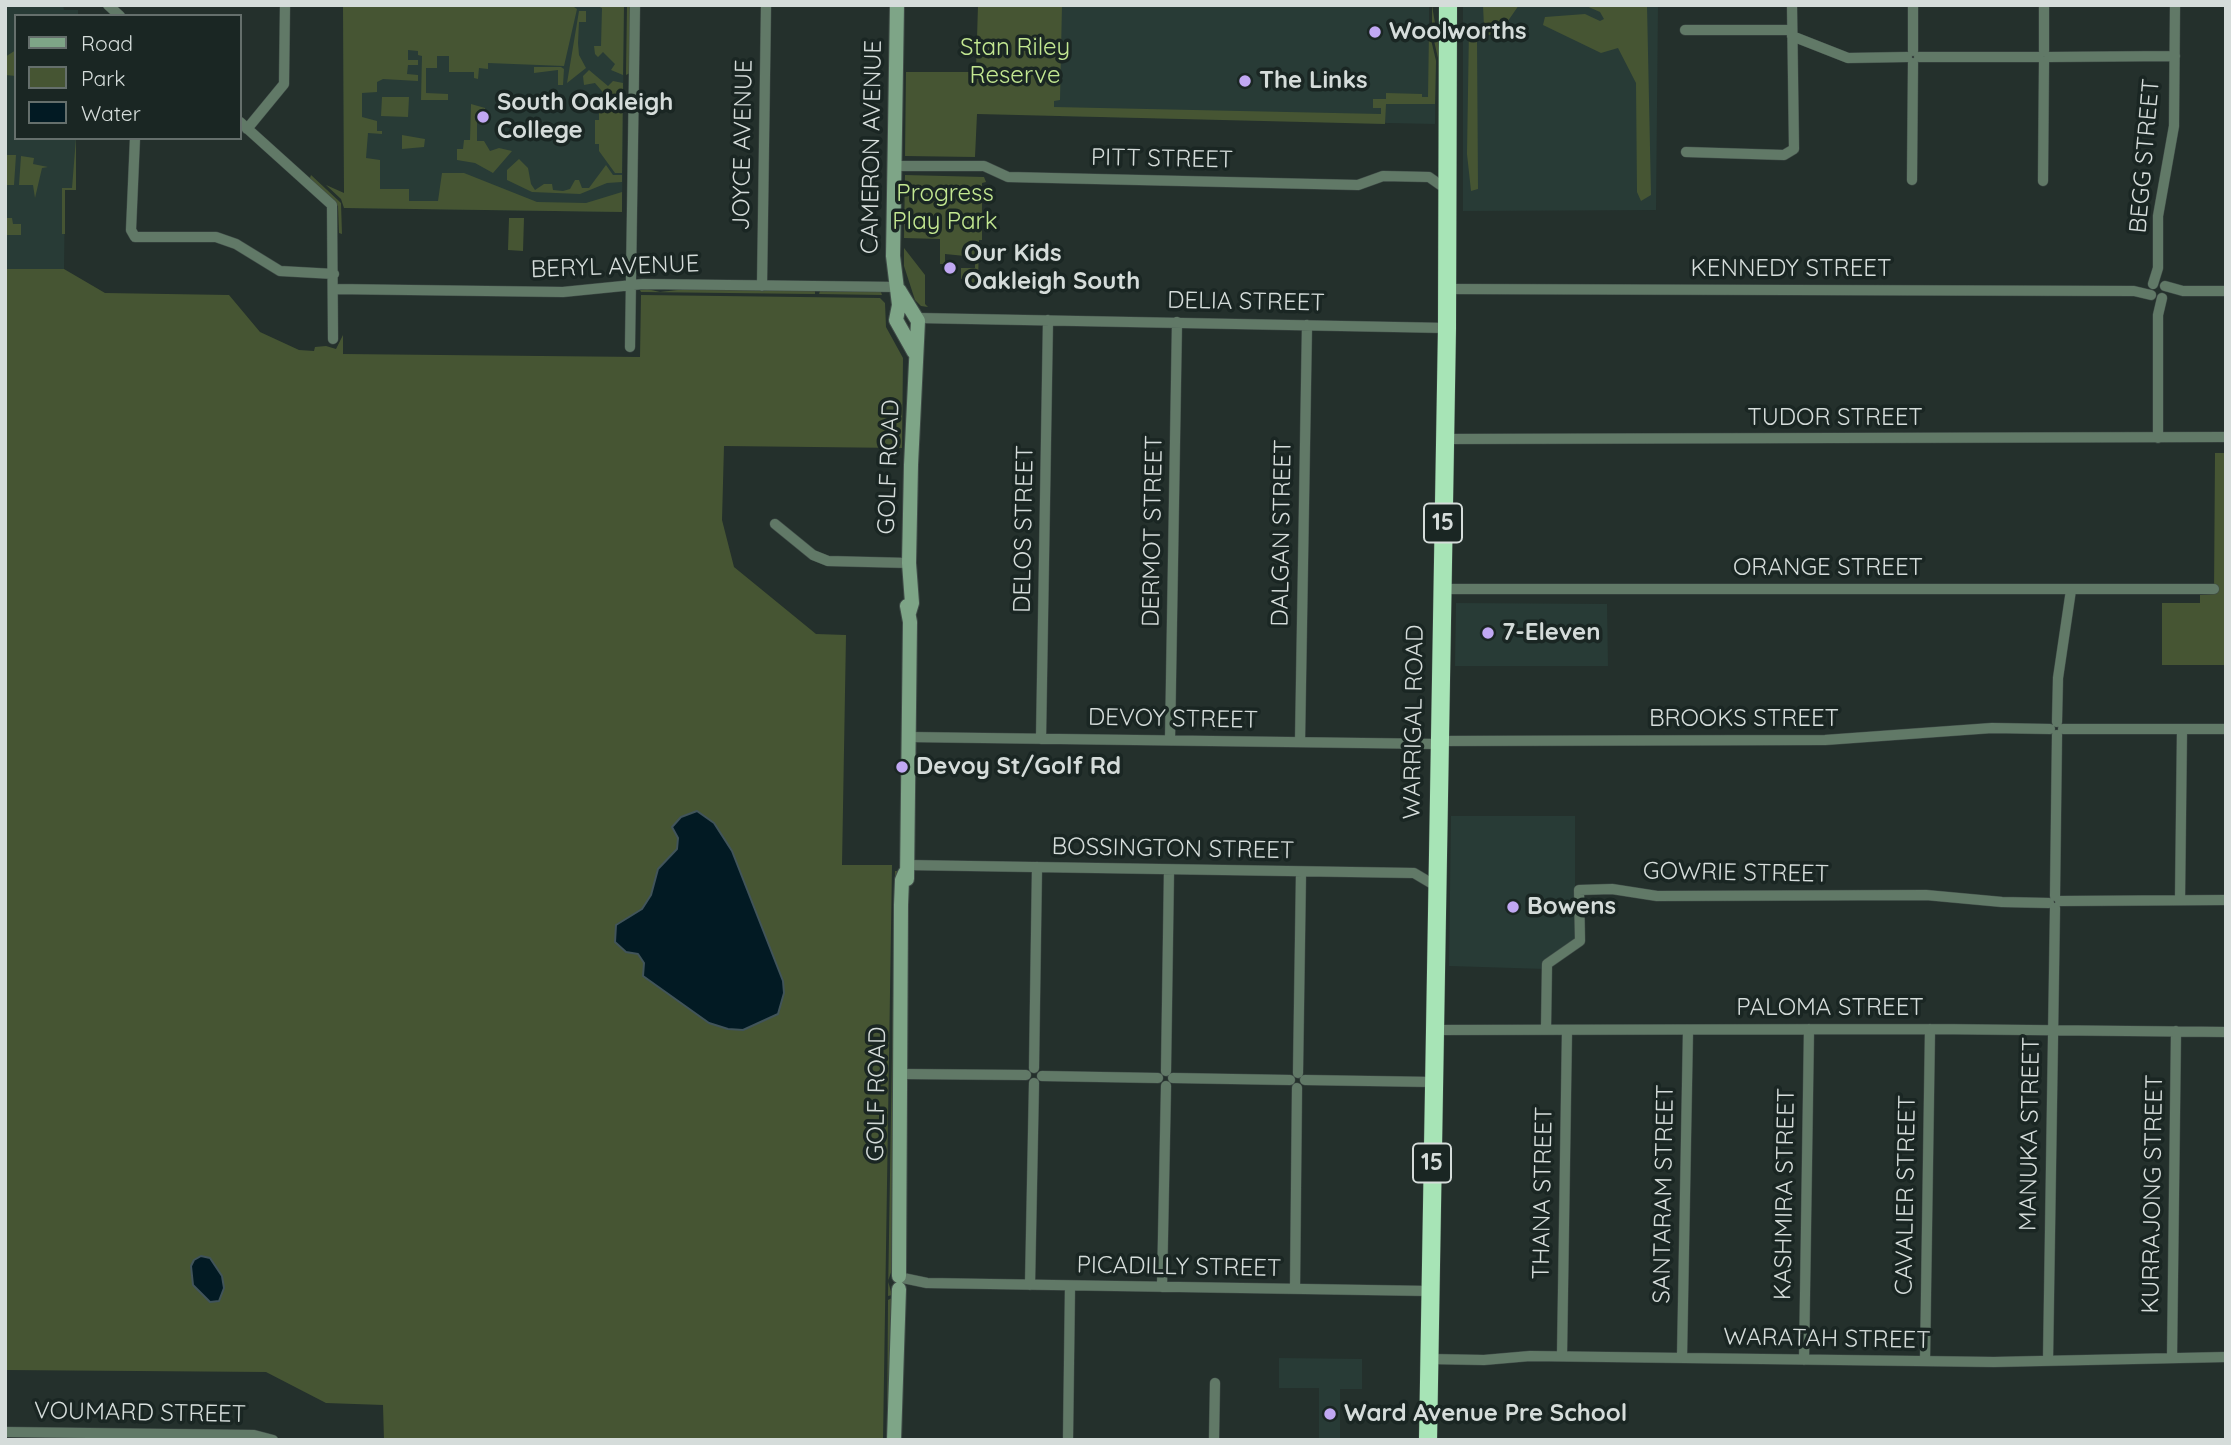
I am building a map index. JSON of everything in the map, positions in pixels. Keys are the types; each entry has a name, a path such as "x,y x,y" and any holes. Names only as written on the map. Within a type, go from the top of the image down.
{"highway":[{"name":"WARRIGAL ROAD","path":"1428,1440 1447,328 1448,5"}],"street":[{"path":"285,5 284,84 244,125 332,205 333,339"},
{"path":"630,347 635,5"},
{"name":"JOYCE AVENUE","path":"762,286 766,5"},
{"name":"CAMERON AVENUE","path":"897,5 893,256 898,288 911,316"},
{"path":"1686,152 1784,155 1791,152 1795,145 1792,121 1792,5"},
{"path":"1912,180 1913,5"},
{"path":"2043,181 2045,5"},
{"name":"BEGG STREET","path":"2158,438 2158,216 2174,126 2175,5"},
{"path":"1685,30 1792,33 1848,58 2175,56"},
{"path":"135,140 131,230 135,237 216,237 236,244 280,271 334,274"},
{"path":"1448,161 1429,177 1448,190"},
{"name":"PITT STREET","path":"895,166 984,166 1008,177 1347,184 1358,184 1383,176 1429,177"},
{"name":"BERYL AVENUE","path":"333,289 563,292 631,286 898,288"},
{"name":"KENNEDY STREET","path":"1447,289 2226,290"},
{"name":"DELIA STREET","path":"911,316 1447,328"},
{"name":"GOLF ROAD","path":"911,316 908,331 901,328 914,352"},
{"name":"GOLF ROAD","path":"894,1440 901,1283 902,880 905,869 908,737 909,613 906,595 909,584 914,352 911,316"},
{"name":"DELOS STREET","path":"1041,738 1048,320"},
{"name":"DERMOT STREET","path":"1170,740 1177,323"},
{"name":"DALGAN STREET","path":"1300,742 1307,325"},
{"name":"TUDOR STREET","path":"1445,439 2226,438"},
{"path":"775,524 813,555 828,561 909,563"},
{"name":"ORANGE STREET","path":"1442,589 2214,589"},
{"name":"MANUKA STREET","path":"2048,1361 2058,677 2071,590"},
{"name":"BROOKS STREET","path":"1438,742 1825,740 1993,728 2226,729"},
{"path":"2180,900 2182,729"},
{"name":"DEVOY STREET","path":"908,737 1438,742"},
{"path":"1030,1284 1037,867"},
{"name":"BOSSINGTON STREET","path":"905,869 1037,867 1414,873 1436,886"},
{"path":"1162,1287 1169,870"},
{"path":"1295,1289 1301,872"},
{"name":"GOWRIE STREET","path":"1546,1030 1547,964 1580,941 1579,890 1612,889 1657,896 1926,895 2001,902 2226,900"},
{"name":"KASHMIRA STREET","path":"1804,1360 1809,1029"},
{"name":"PALOMA STREET","path":"1434,1030 1930,1029 2226,1032"},
{"name":"CAVALIER STREET","path":"1925,1362 1930,1029"},
{"name":"THANA STREET","path":"1562,1356 1567,1030"},
{"name":"SANTARAM STREET","path":"1682,1358 1688,1030"},
{"name":"KURRAJONG STREET","path":"2172,1358 2176,1031"},
{"path":"900,1074 1433,1082"},
{"name":"PICADILLY STREET","path":"901,1283 1430,1291"},
{"path":"1068,1440 1070,1286"},
{"name":"WARATAH STREET","path":"1429,1359 1562,1356 1925,1362 2226,1357"},
{"path":"1214,1440 1215,1383"},
{"name":"VOUMARD STREET","path":"5,1432 45,1436 254,1435 274,1440"}],"shaded area":[{"path":"5,5 63,5 64,10 78,10 78,14 14,14 14,140 76,140 76,190 65,190 64,269 5,269"},
{"name":"South Oakleigh College","path":"343,5 624,5 622,212 344,208"},
{"name":"The Links","path":"1054,5 1429,5 1429,31 1436,61 1435,124 1054,116"},
{"path":"1463,5 1658,5 1656,210 1463,211"},
{"path":"1456,603 1607,604 1608,666 1455,666"},
{"name":"Bowens","path":"1451,816 1575,816 1575,939 1545,969 1449,966"},
{"name":"Ward Avenue Pre School","path":"1279,1358 1362,1359 1362,1389 1340,1389 1340,1440 1319,1440 1319,1388 1279,1388"}],"green space":[{"path":"343,5 571,5 577,9 564,66 488,63 488,69 479,68 478,79 474,78 474,72 449,72 449,56 437,56 437,68 426,68 426,93 448,94 448,100 421,100 422,56 418,55 418,51 408,50 408,60 418,60 418,65 408,65 407,74 418,75 418,81 383,79 377,82 377,92 362,93 362,117 377,121 377,131 382,131 382,134 368,133 366,158 380,160 380,189 409,189 409,201 438,201 442,173 464,173 537,202 586,203 622,192 622,212 344,208 341,199 326,185 344,193"},
{"path":"595,5 624,5 623,75 611,70 615,64 603,52 598,57 595,54 594,46 601,46 602,8"},
{"path":"627,5 631,5 630,73 626,75"},
{"name":"Stan Riley Reserve","path":"978,5 1062,5 1060,100 1054,101 1054,107 1381,114 1381,108 1373,108 1373,99 1386,99 1386,93 1422,94 1422,97 1428,97 1429,31 1436,61 1435,104 1386,104 1385,124 977,114 975,157 905,156 906,72 976,72"},
{"path":"1432,5 1440,54 1440,115 1438,58 1432,32"},
{"path":"1483,5 1519,5 1501,31 1477,39 1478,189 1471,191 1467,154 1469,28 1484,27"},
{"path":"1584,5 1647,5 1651,195 1641,201 1637,192 1636,83 1618,48 1601,53 1543,25 1545,17 1585,14 1600,21 1604,19 1600,12"},
{"path":"579,11 586,11 586,22 579,22 578,43 579,55 586,68 567,83"},
{"path":"14,51 14,76 5,75 5,57"},
{"path":"534,67 561,67 564,69 563,85 558,85 558,70 534,73"},
{"path":"589,70 608,86 613,81 623,83 622,173 615,173 599,151 599,144 595,144 595,120 599,120 599,111 607,106 607,97 595,83 584,85 583,76"},
{"path":"382,97 409,97 408,117 381,116"},
{"path":"471,104 485,108 485,113 477,114 477,141 484,141 490,151 499,148 512,151 493,173 475,163 457,160 457,149 463,149 464,140 470,140"},
{"path":"402,135 425,139 424,147 402,149"},
{"path":"76,140 76,190 65,190 65,234 62,234 62,188 72,188"},
{"path":"5,155 16,155 14,185 5,185"},
{"path":"21,156 34,158 33,164 48,167 42,168 35,198 33,185 19,185"},
{"path":"519,159 528,168 535,190 544,184 552,184 553,190 563,191 570,189 575,180 579,180 582,188 589,188 606,165 613,175 622,175 622,182 607,183 580,194 532,192 507,180 507,170"},
{"path":"311,175 341,203 342,234 339,233 338,206 310,178"},
{"name":"Progress Play Park","path":"905,175 984,177 986,182 982,183 982,240 979,240 978,285 965,284 965,279 961,279 961,268 975,268 975,257 945,254 945,264 940,264 940,239 904,238"},
{"path":"5,218 12,218 13,224 21,224 21,235 5,235"},
{"path":"509,218 524,218 523,251 508,250"},
{"path":"904,248 925,275 925,304 928,307 921,306 915,300 904,266"},
{"path":"5,269 64,269 105,293 229,295 260,332 299,350 314,351 315,347 326,346 336,349 343,335 343,354 640,357 641,295 880,298 885,303 886,327 903,358 902,448 724,446 722,520 734,567 816,634 846,635 842,865 892,865 883,1440 384,1440 383,1405 326,1403 266,1372 5,1370"},
{"path":"686,289 815,291 815,294 641,292 640,290 660,292"},
{"path":"820,291 881,292 882,295 819,294"},
{"path":"2215,453 2226,453 2226,665 2162,665 2162,603 2200,603 2200,595 2214,594"},
{"path":"895,871 899,871 894,1264 888,1280"},
{"path":"892,1298 890,1440 887,1440 888,1300"}],"water":[{"path":"697,811 714,823 732,851 783,981 784,993 778,1014 743,1030 709,1023 643,976 644,963 638,954 626,952 615,942 616,925 642,909 651,895 658,869 677,849 678,838 672,827 681,817"},
{"path":"201,1256 210,1258 222,1276 224,1288 219,1301 210,1302 193,1285 191,1266 194,1260"}],"place":[{"name":"Woolworths","path":"1375,32"},
{"name":"The Links","path":"1245,81"},
{"name":"South Oakleigh College","path":"483,117"},
{"name":"Our Kids Oakleigh South","path":"950,268"},
{"name":"7-Eleven","path":"1488,633"},
{"name":"Devoy St/Golf Rd","path":"902,767"},
{"name":"Bowens","path":"1513,907"},
{"name":"Ward Avenue Pre School","path":"1330,1414"}]}
